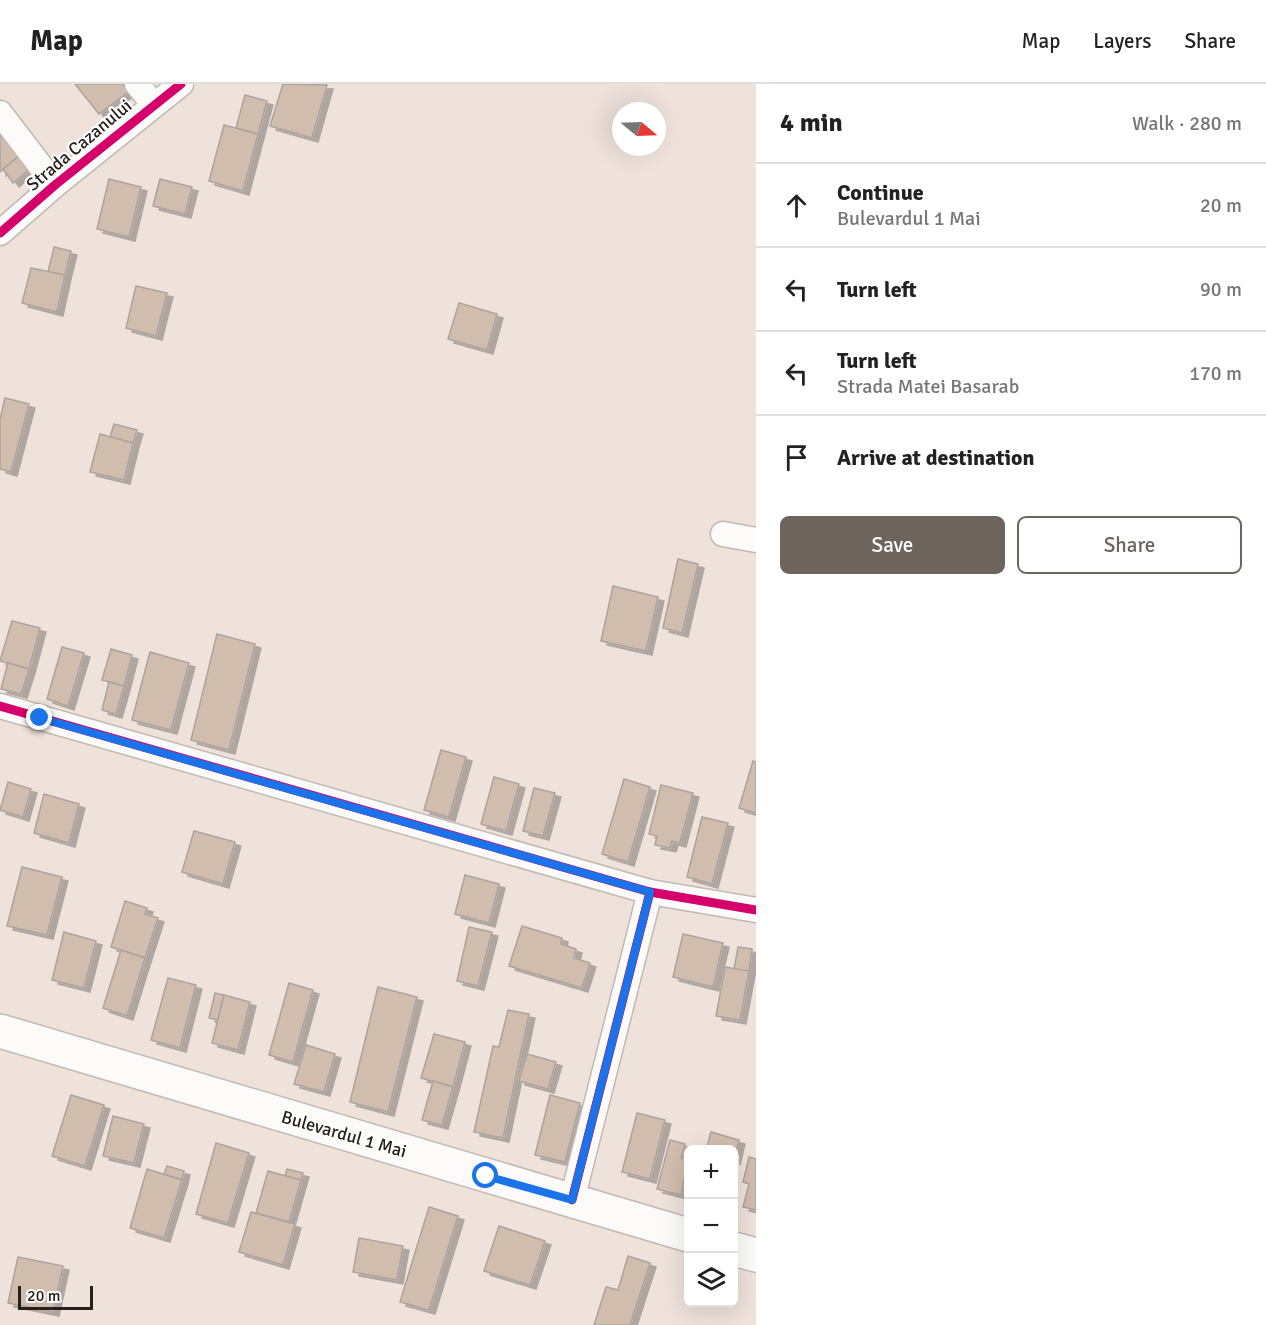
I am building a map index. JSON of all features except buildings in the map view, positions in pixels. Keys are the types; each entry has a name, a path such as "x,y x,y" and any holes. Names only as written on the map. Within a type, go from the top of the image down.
{"main road":[{"name":"Bulevardul 1 Mai","path":"0,1031 684,1234"},
{"path":"738,1250 756,1255"}],"street":[{"path":"137,84 154,105"},
{"name":"Strada Cazanului","path":"0,233 55,185 181,84"},
{"path":"0,113 55,185"},
{"path":"723,534 756,540"},
{"path":"0,706 650,892 756,910"},
{"path":"572,1200 650,892"}],"cycle path":[{"path":"0,233 55,185 181,84"},
{"path":"0,706 650,892 756,910"},
{"path":"572,1200 650,892"}],"route":[{"path":"40,718 650,892 572,1200 486,1176"}]}
